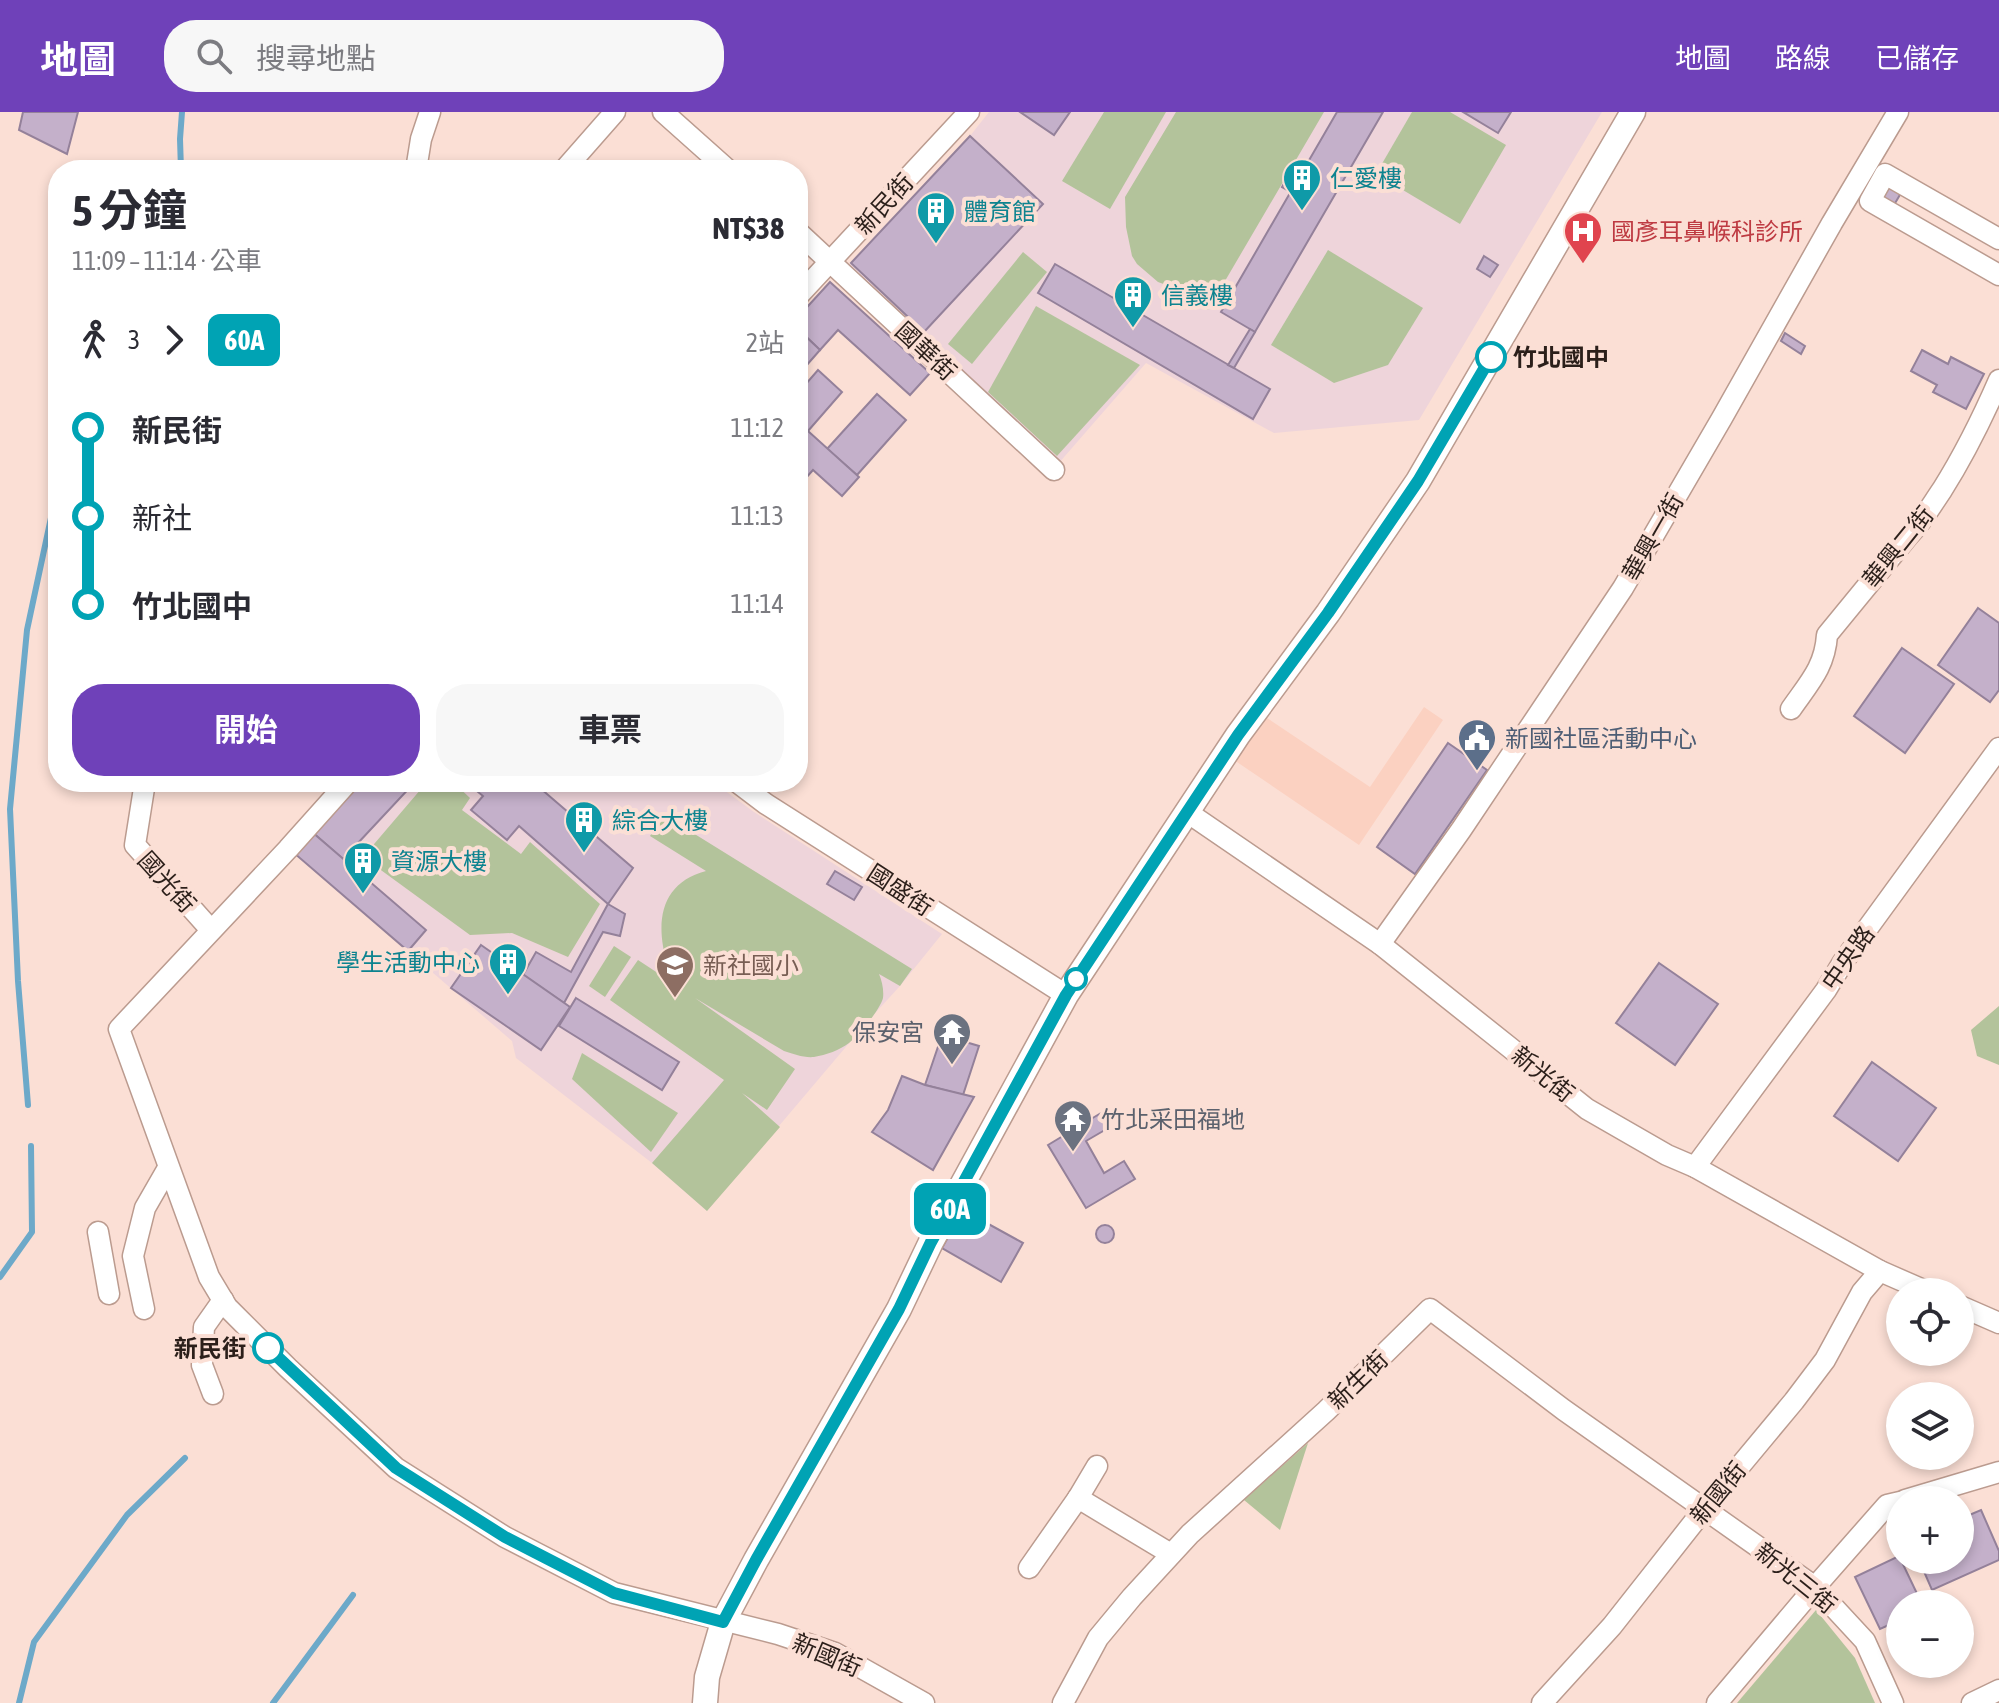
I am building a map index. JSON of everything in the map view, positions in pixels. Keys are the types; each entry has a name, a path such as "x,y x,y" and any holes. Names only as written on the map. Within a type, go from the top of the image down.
{"main road":[{"path":"705,1703 707,1677 723,1622 899,1309 931,1242 1066,995 1238,735 1328,613 1418,481 1633,112"}],"street":[{"path":"418,160 430,112"},
{"path":"573,160 615,112"},
{"path":"663,112 717,160"},
{"name":"新民街","path":"808,285 969,112"},
{"name":"華興一街","path":"1380,944 1461,830 1623,588 1898,112"},
{"path":"1997,270 1870,201 1885,174 1999,239"},
{"name":"國華街","path":"808,241 1054,470"},
{"name":"華興二街","path":"1791,709 1816,674 1826,652 1827,635 1920,524 1976,433 1999,380"},
{"name":"中央路","path":"1695,1167 1999,748"},
{"name":"國光街","path":"143,792 135,845 211,930"},
{"path":"339,792 119,1029 209,1277 227,1307 396,1468 505,1537 614,1593 723,1622"},
{"name":"國盛街","path":"750,792 1066,995"},
{"name":"新光街","path":"1187,812 1380,944 1587,1109 1896,1278"},
{"path":"144,1309 133,1256 145,1208 168,1168"},
{"path":"98,1232 109,1294"},
{"name":"新國街","path":"1542,1703 1612,1626 1794,1401 1825,1360 1862,1292 1880,1271"},
{"path":"213,1394 202,1365 204,1327 223,1300"},
{"name":"新生街","path":"1063,1703 1098,1638 1171,1554 1209,1515 1326,1411 1430,1309 1564,1410 1705,1508"},
{"path":"1974,1312 1999,1323"},
{"path":"1029,1568 1097,1466"},
{"path":"1953,1486 1999,1472"},
{"path":"1078,1498 1171,1554"},
{"path":"1717,1703 1886,1506"},
{"name":"新光三街","path":"1705,1508 1815,1587 1865,1641 1893,1703"},
{"name":"新國街","path":"723,1622 778,1634 835,1653 924,1703"},
{"path":"1972,1703 1999,1690"}],"shaded area":[{"name":"竹北國中","path":"989,112 1602,112 1419,420 1274,433 1146,363 1058,464 844,270"},
{"path":"1424,707 1443,720 1359,845 1234,760 1264,716 1370,787"},
{"name":"新社國小","path":"349,792 727,792 942,934 707,1211 652,1163 516,1058 512,1041 294,853"}],"green space":[{"path":"1104,112 1166,112 1110,209 1062,181"},
{"path":"1176,112 1324,112 1208,310 1194,301 1202,287 1180,290 1158,282 1137,264 1132,256 1126,227 1125,197"},
{"path":"1412,112 1450,112 1506,145 1460,224 1376,174"},
{"path":"1328,250 1423,308 1388,365 1334,383 1271,345"},
{"path":"1023,252 1047,272 972,364 948,344"},
{"path":"1036,306 1140,365 1057,456 988,392"},
{"path":"418,792 464,792 470,798 462,810 521,854 530,842 600,904 568,957 512,933 470,935 363,857"},
{"path":"664,815 912,969 900,986 879,974 883,998 868,1022 845,1046 814,1057 784,1051 695,998 795,1069 767,1110 742,1093 780,1127 707,1211 652,1163 724,1080 610,1000 638,960 679,987 665,956 662,933 664,909 682,882 706,871 650,836"},
{"path":"614,946 631,957 605,997 589,986"},
{"path":"1999,1006 1999,1065 1977,1056 1971,1030"},
{"path":"582,1053 678,1113 651,1152 572,1079"},
{"path":"1308,1443 1280,1530 1244,1500"},
{"path":"1816,1610 1855,1658 1875,1703 1737,1703"}],"building":[{"path":"23,112 78,112 67,154 19,130"},
{"path":"1020,112 1070,112 1054,135"},
{"name":"仁愛樓","path":"1337,112 1383,112 1255,332 1221,312"},
{"path":"1463,112 1511,112 1498,133"},
{"name":"體育館","path":"970,136 1043,204 924,332 851,263"},
{"path":"1292,169 1299,174 1289,191 1282,187"},
{"path":"1889,185 1901,193 1894,205 1882,198"},
{"path":"1484,256 1498,265 1490,277 1477,269"},
{"name":"信義樓","path":"1055,264 1270,389 1253,419 1038,293"},
{"path":"830,282 930,373 910,395 838,330 820,350 808,339 808,306"},
{"path":"1250,329 1255,332 1234,368 1228,365"},
{"path":"1785,333 1805,346 1801,354 1781,341"},
{"path":"808,339 820,350 808,364"},
{"path":"1922,350 1948,364 1951,357 1984,374 1966,409 1933,392 1937,385 1911,371"},
{"path":"818,370 842,392 808,431 808,382"},
{"path":"877,394 906,420 857,475 827,449"},
{"path":"808,431 859,477 842,496 813,470 808,476"},
{"path":"1978,608 1999,623 1999,690 1990,702 1938,665"},
{"path":"1902,648 1954,684 1905,753 1854,716"},
{"path":"1448,743 1487,770 1415,874 1377,847"},
{"path":"349,792 406,792 343,859 312,832"},
{"name":"綜合大樓","path":"478,792 545,792 633,868 608,904 519,826 507,840 471,810 483,796"},
{"name":"資源大樓","path":"312,832 426,930 408,951 294,853"},
{"path":"835,871 862,887 854,900 827,884"},
{"path":"608,904 625,914 620,936 603,932 564,1003 523,975 536,952 571,972"},
{"name":"學生活動中心","path":"481,945 570,1007 541,1050 451,988"},
{"path":"1659,963 1718,1004 1675,1065 1616,1023"},
{"path":"576,998 679,1062 662,1090 559,1026"},
{"name":"保安宮","path":"942,1035 979,1046 963,1095 925,1085"},
{"path":"1872,1062 1936,1108 1898,1161 1834,1116"},
{"path":"902,1076 974,1097 933,1170 872,1132 888,1110"},
{"name":"竹北采田福地","path":"1101,1113 1110,1127 1086,1141 1104,1173 1124,1161 1135,1179 1086,1208 1048,1145"},
{"path":"963,1210 1023,1243 1001,1282 942,1248"},
{"path":"1105,1225 1114,1234 1105,1243 1096,1234"},
{"path":"1981,1510 1999,1551 1999,1560 1974,1571 1974,1513"},
{"path":"1886,1562 1886,1574 1908,1574 1915,1590 1886,1590 1886,1626 1880,1629 1855,1577"},
{"path":"1925,1574 1968,1574 1932,1590"}],"waterway":[{"path":"181,160 182,112"},
{"path":"28,1105 18,981 10,809 27,630 48,532"},
{"path":"0,1277 32,1232 31,1146"},
{"path":"19,1703 34,1642 127,1515 185,1458"},
{"path":"273,1703 353,1595"}],"bus line":[{"name":"60A","path":"268,1348 396,1468 505,1537 614,1593 723,1622 899,1309 931,1242 1066,995 1238,735 1328,613 1418,481 1491,357"}],"place":[{"name":"仁愛樓","path":"1302,212"},
{"name":"體育館","path":"936,245"},
{"name":"國彥耳鼻喉科診所","path":"1583,265"},
{"name":"信義樓","path":"1133,329"},
{"name":"竹北國中","path":"1491,357"},
{"name":"新國社區活動中心","path":"1477,772"},
{"name":"綜合大樓","path":"584,854"},
{"name":"資源大樓","path":"363,895"},
{"name":"學生活動中心","path":"508,996"},
{"name":"新社國小","path":"675,999"},
{"name":"保安宮","path":"952,1066"},
{"name":"竹北采田福地","path":"1073,1153"},
{"name":"新民街","path":"268,1348"}]}
